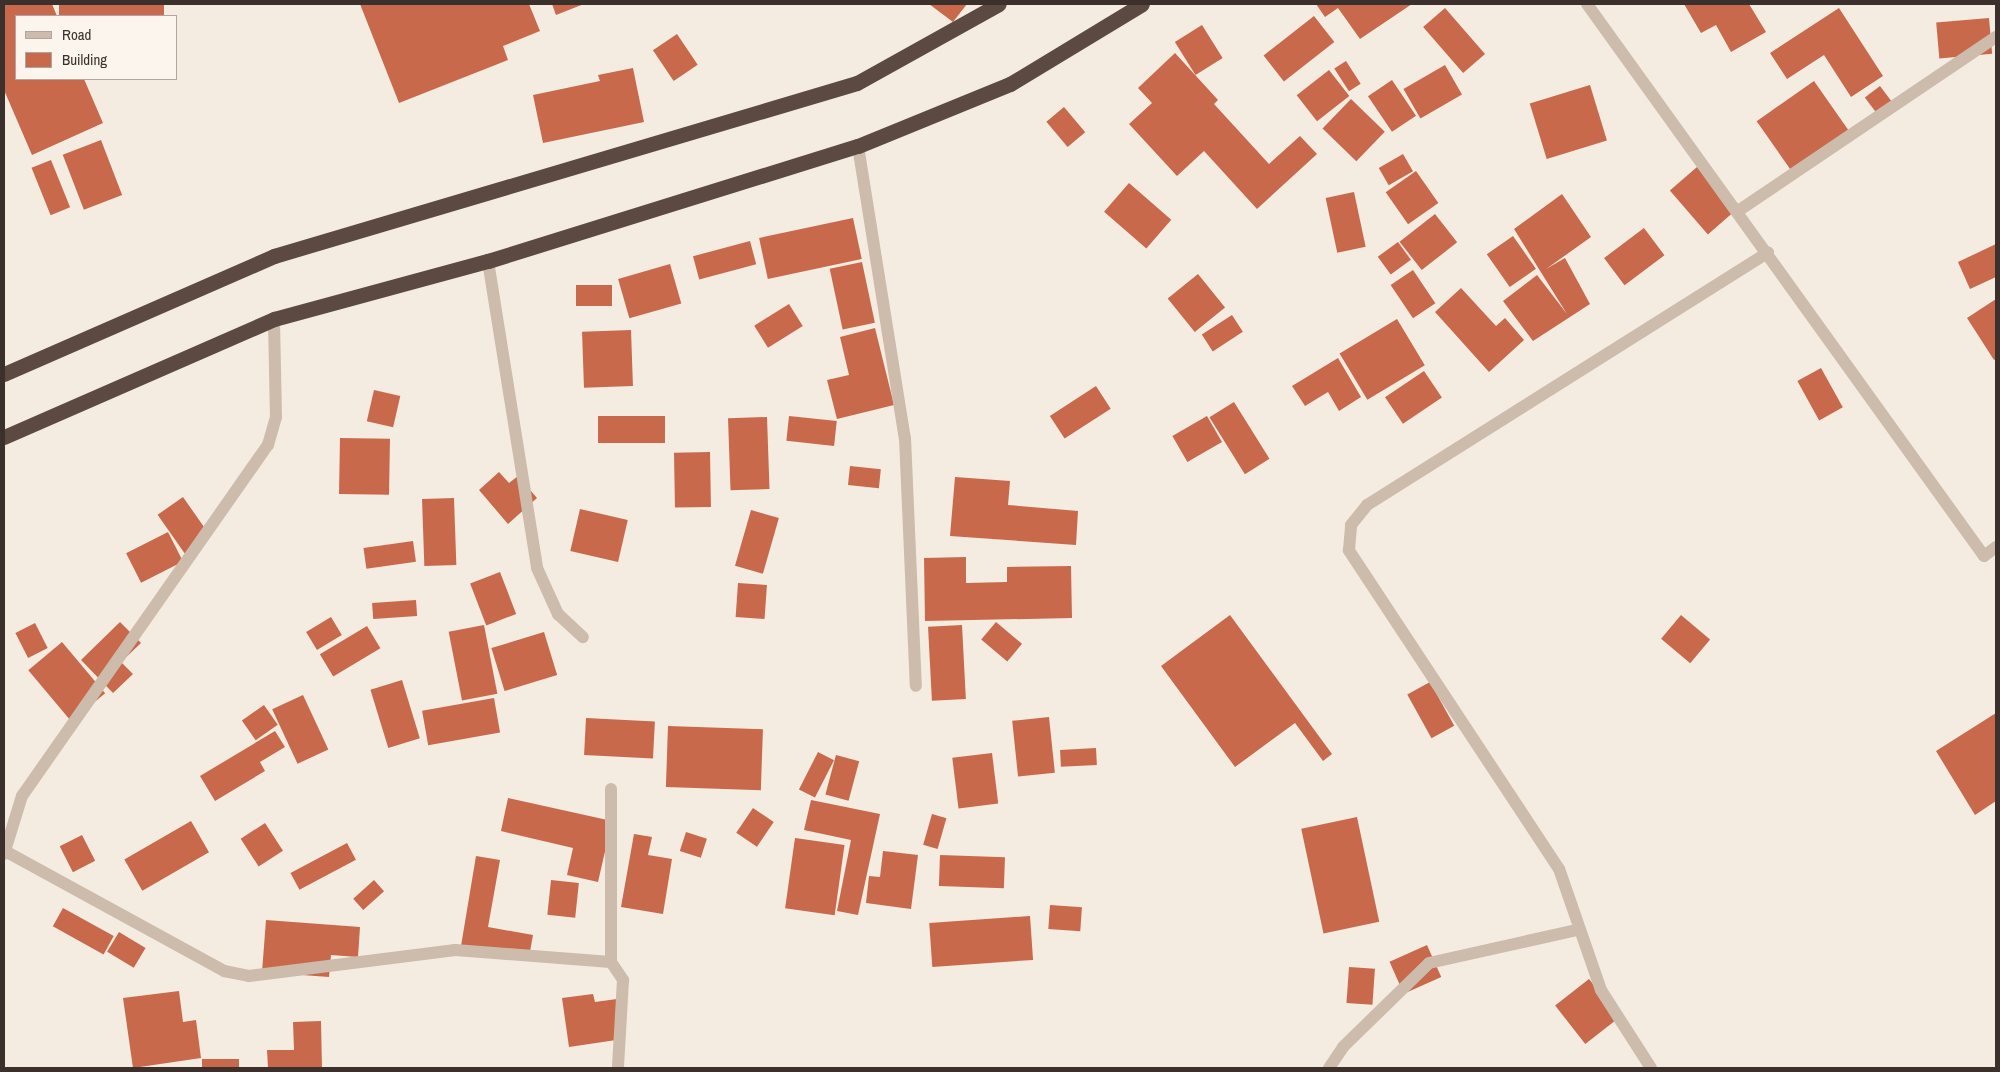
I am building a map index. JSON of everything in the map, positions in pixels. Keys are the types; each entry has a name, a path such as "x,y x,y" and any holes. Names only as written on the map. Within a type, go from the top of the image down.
{"highway":[{"path":"4,374 274,256 857,83 999,4"},
{"path":"4,437 274,319 488,261 858,146 1010,84 1142,4"}],"street":[{"path":"1587,4 1738,210 1984,556 1996,547"},
{"path":"1738,210 1996,37"},
{"path":"858,146 904,438 916,686"},
{"path":"1651,1068 1601,990 1577,930 1559,869 1349,550 1351,526 1367,505 1768,252"},
{"path":"488,261 537,568 558,614 583,637"},
{"path":"274,319 276,417 268,445 22,796 4,853 224,971 249,976 455,950 611,962"},
{"path":"610,789 611,962 622,980 618,1068"},
{"path":"1329,1068 1342,1047 1430,964 1577,930"}],"building":[{"path":"4,4 52,4 57,15 15,15 15,80 84,80 103,123 32,155 4,90"},
{"path":"59,4 164,4 164,15 59,15"},
{"path":"360,4 529,4 540,31 503,46 508,60 399,103"},
{"path":"552,4 584,4 556,15"},
{"path":"929,4 967,4 953,22"},
{"path":"1316,4 1412,4 1360,39 1338,8 1325,17"},
{"path":"1684,4 1749,4 1766,32 1731,52 1716,25 1701,33"},
{"path":"1445,8 1485,54 1463,73 1423,27"},
{"path":"1839,8 1883,76 1851,97 1824,55 1787,79 1770,53"},
{"path":"1314,16 1334,42 1284,81 1264,55"},
{"path":"1989,18 1992,54 1939,58 1936,23"},
{"path":"1202,25 1223,58 1196,75 1175,42"},
{"path":"677,34 698,65 674,81 653,50"},
{"path":"1175,53 1218,100 1214,104 1269,164 1300,136 1317,154 1257,209 1204,151 1177,176 1129,124 1152,103 1138,88"},
{"path":"1346,61 1361,84 1349,91 1334,69"},
{"path":"1445,65 1462,94 1420,118 1403,89"},
{"path":"633,68 644,122 543,143 533,95 600,81 598,75"},
{"path":"1329,70 1349,96 1317,121 1297,95"},
{"path":"1392,80 1416,116 1392,132 1368,96"},
{"path":"1814,81 1851,134 1794,174 1757,121"},
{"path":"1590,85 1607,140 1547,159 1530,103"},
{"path":"1880,86 1895,106 1880,117 1865,97"},
{"path":"1351,99 1385,132 1356,161 1323,128"},
{"path":"1064,107 1085,132 1068,147 1046,122"},
{"path":"101,140 122,195 84,210 63,155"},
{"path":"1403,154 1413,171 1389,185 1379,168"},
{"path":"51,160 70,207 51,215 32,168"},
{"path":"1697,167 1735,211 1708,234 1670,191"},
{"path":"1416,171 1438,203 1408,224 1386,192"},
{"path":"1129,183 1171,220 1146,248 1104,212"},
{"path":"1354,192 1366,247 1337,253 1326,198"},
{"path":"1562,194 1591,237 1546,269 1565,258 1590,304 1533,341 1503,301 1537,275 1567,314 1514,229"},
{"path":"1435,214 1457,242 1422,270 1400,242"},
{"path":"853,218 862,259 768,279 759,238"},
{"path":"1644,228 1664,255 1625,285 1604,258"},
{"path":"1513,236 1536,269 1510,287 1487,254"},
{"path":"750,241 756,264 699,279 693,256"},
{"path":"1398,242 1411,260 1391,274 1378,257"},
{"path":"1996,244 1996,277 1970,289 1958,262"},
{"path":"862,262 875,323 843,330 830,269"},
{"path":"670,264 681,303 629,318 618,279"},
{"path":"1413,270 1435,303 1413,318 1391,285"},
{"path":"1198,274 1225,307 1195,332 1168,299"},
{"path":"576,285 612,285 612,306 576,306"},
{"path":"1461,288 1496,326 1505,318 1524,340 1489,372 1435,312"},
{"path":"1996,299 1996,359 1994,360 1967,318"},
{"path":"789,304 803,326 768,348 754,326"},
{"path":"1232,315 1243,332 1213,351 1202,335"},
{"path":"1397,319 1425,365 1367,400 1340,354"},
{"path":"875,328 894,405 837,419 827,380 849,375 840,337"},
{"path":"631,330 633,386 584,388 582,332"},
{"path":"1338,358 1361,397 1339,411 1328,392 1305,406 1292,386"},
{"path":"1821,368 1843,407 1819,420 1797,381"},
{"path":"1424,371 1442,398 1403,424 1385,397"},
{"path":"1096,386 1111,409 1065,439 1050,416"},
{"path":"374,390 400,396 393,427 367,421"},
{"path":"1234,402 1270,459 1245,474 1209,417"},
{"path":"598,416 665,416 665,443 598,443"},
{"path":"789,416 837,421 834,446 786,441"},
{"path":"1207,416 1222,442 1187,462 1172,436"},
{"path":"767,417 770,489 731,490 728,418"},
{"path":"340,438 390,439 389,495 339,494"},
{"path":"710,452 711,507 675,508 674,453"},
{"path":"850,466 881,469 879,488 848,485"},
{"path":"499,472 509,483 518,476 537,498 508,524 479,490"},
{"path":"955,477 1010,481 1008,505 1078,511 1076,545 950,536"},
{"path":"183,497 210,536 185,553 158,515"},
{"path":"454,498 456,565 424,566 422,499"},
{"path":"580,509 628,520 618,562 570,551"},
{"path":"751,510 779,518 763,574 735,566"},
{"path":"168,532 183,561 141,583 126,553"},
{"path":"413,541 416,562 366,569 363,548"},
{"path":"966,557 966,583 1007,582 1007,567 1071,566 1072,618 925,621 924,558"},
{"path":"500,572 516,614 486,625 470,583"},
{"path":"738,583 767,585 765,619 736,617"},
{"path":"416,600 417,616 373,619 372,603"},
{"path":"1230,615 1332,754 1323,761 1295,723 1235,767 1161,666"},
{"path":"1681,615 1710,639 1690,663 1661,639"},
{"path":"331,617 342,635 317,650 306,632"},
{"path":"120,622 141,643 121,662 133,674 113,693 81,660"},
{"path":"996,622 1022,644 1007,661 981,640"},
{"path":"35,623 48,648 28,658 15,633"},
{"path":"484,625 497,694 462,701 449,632"},
{"path":"962,625 966,699 932,701 928,627"},
{"path":"367,626 380,648 333,677 320,654"},
{"path":"544,632 557,675 505,691 491,648"},
{"path":"62,642 105,693 71,722 28,670"},
{"path":"402,680 420,738 388,748 370,690"},
{"path":"1430,682 1454,726 1432,738 1407,695"},
{"path":"303,695 328,749 298,764 272,709"},
{"path":"494,698 500,732 428,745 422,711"},
{"path":"264,705 278,725 256,740 242,720"},
{"path":"1996,713 1996,801 1975,815 1936,751"},
{"path":"1049,717 1055,773 1018,777 1012,721"},
{"path":"586,718 655,722 653,759 584,755"},
{"path":"668,726 763,729 761,790 666,787"},
{"path":"275,731 285,747 260,762 265,771 215,801 200,776"},
{"path":"1096,748 1097,765 1061,767 1060,750"},
{"path":"818,752 834,760 815,798 799,789"},
{"path":"992,753 998,804 959,808 952,758"},
{"path":"836,755 859,761 849,801 825,795"},
{"path":"508,798 612,821 598,882 567,875 573,848 501,831"},
{"path":"811,800 880,814 858,915 837,911 851,840 804,830"},
{"path":"753,808 774,822 757,847 736,833"},
{"path":"932,814 946,818 938,849 923,845"},
{"path":"1357,817 1379,922 1323,934 1301,829"},
{"path":"191,821 209,852 142,891 124,860"},
{"path":"265,823 283,851 259,866 241,839"},
{"path":"686,832 707,839 701,858 680,851"},
{"path":"634,834 652,837 648,855 672,859 663,914 621,907"},
{"path":"82,835 95,861 73,872 60,846"},
{"path":"795,838 845,845 835,915 785,908"},
{"path":"347,843 356,860 299,890 290,873"},
{"path":"883,851 918,855 911,909 866,903 869,876 880,877"},
{"path":"940,855 1005,857 1004,888 939,886"},
{"path":"476,856 500,860 488,927 533,935 529,957 461,946"},
{"path":"374,880 384,891 363,910 353,899"},
{"path":"551,880 579,883 575,918 547,915"},
{"path":"1050,905 1082,907 1080,931 1048,929"},
{"path":"63,908 114,936 104,954 53,926"},
{"path":"1030,916 1033,960 932,967 929,923"},
{"path":"266,920 360,927 358,957 331,955 329,977 262,972"},
{"path":"119,932 146,948 134,968 107,952"},
{"path":"1427,945 1441,977 1404,994 1390,962"},
{"path":"1349,967 1375,969 1372,1005 1346,1003"},
{"path":"1589,979 1619,1018 1585,1044 1555,1005"},
{"path":"179,991 183,1022 196,1020 201,1058 133,1068 123,998"},
{"path":"593,994 595,1002 617,999 623,1039 569,1047 562,998"},
{"path":"321,1021 322,1068 268,1068 267,1050 294,1050 293,1022"},
{"path":"202,1059 239,1059 239,1068 202,1068"}]}
